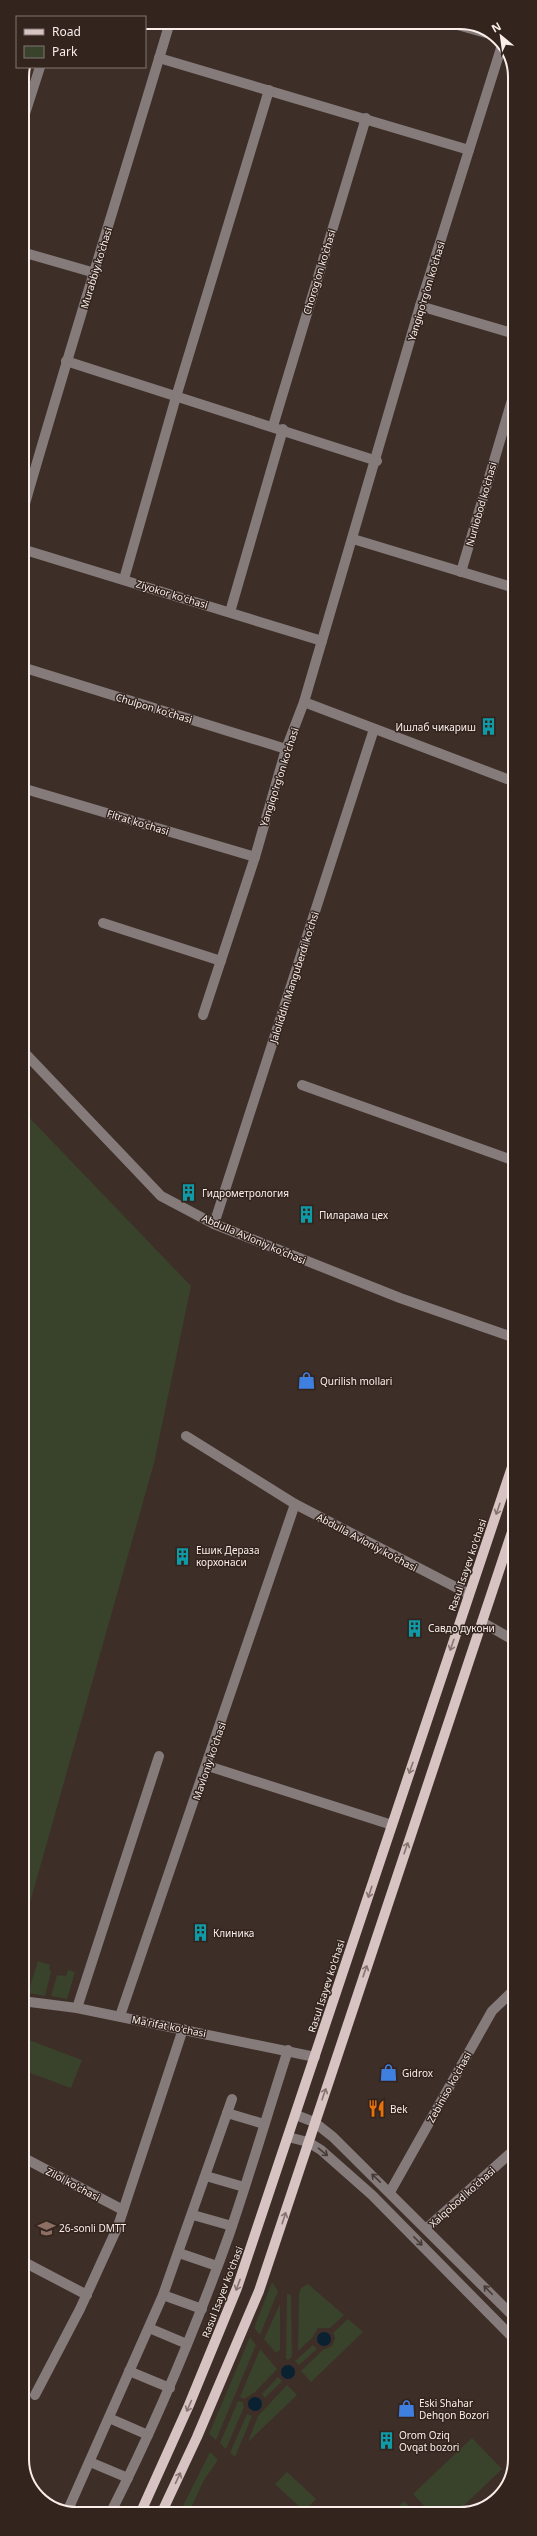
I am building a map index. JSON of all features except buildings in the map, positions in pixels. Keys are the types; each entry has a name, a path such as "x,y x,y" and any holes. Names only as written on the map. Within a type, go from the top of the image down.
{"main road":[{"name":"Rasul Isayev ko'chasi","path":"143,2507 222,2326 251,2249 508,1479"},
{"path":"164,2507 198,2437 259,2291 314,2122 508,1544"}],"street":[{"name":"Murabbiy ko'chasi","path":"29,490 66,361 95,273 168,29"},
{"name":"Yangiqo'rg'on ko'chasi","path":"203,1015 255,857 286,749 304,702 377,461 420,306 499,56"},
{"path":"159,58 366,118 469,150"},
{"path":"29,101 40,68"},
{"path":"124,579 176,397 269,90"},
{"name":"Chorog'on ko'chasi","path":"230,612 278,428 366,118"},
{"path":"29,254 95,273"},
{"path":"420,306 508,332"},
{"path":"66,361 377,461"},
{"name":"Nurliobod ko'chasi","path":"461,572 508,414"},
{"path":"353,538 508,586"},
{"name":"Ziyokor ko'chasi","path":"29,551 322,641"},
{"name":"Chulpon ko'chasi","path":"29,669 286,749"},
{"path":"304,702 374,730 508,779"},
{"name":"Jaloliddin Manguberdi ko'chsi","path":"214,1224 374,730"},
{"name":"Fitrat ko'chasi","path":"29,790 255,857"},
{"path":"103,923 221,961"},
{"name":"Abdulla Avloniy ko'chasi","path":"29,1057 161,1196 214,1224 400,1298 508,1336"},
{"path":"302,1085 508,1159"},
{"name":"Abdulla Avloniy ko'chasi","path":"186,1436 296,1504 469,1594"},
{"name":"Mavloniy ko'chasi","path":"120,2016 208,1766 296,1504"},
{"path":"482,1622 508,1637"},
{"path":"77,2008 159,1756"},
{"path":"208,1766 392,1825"},
{"name":"Zebiniso ko'chasi","path":"382,2205 391,2201 391,2193 492,2010 508,1995"},
{"name":"Ma'rifat ko'chasi","path":"29,2003 77,2008 120,2016 315,2056"},
{"path":"35,2395 87,2295 123,2210 183,2029"},
{"path":"114,2507 170,2388 202,2309 232,2226 288,2050"},
{"path":"70,2506 163,2295 193,2215 232,2099"},
{"path":"227,2112 264,2124"},
{"path":"296,2115 314,2122 333,2137 508,2308"},
{"path":"288,2137 308,2142 321,2150 382,2205 508,2333"},
{"name":"Xalqobod ko'chasi","path":"427,2228 508,2155"},
{"name":"Zilol ko'chasi","path":"29,2161 123,2210"},
{"path":"206,2176 244,2187"},
{"path":"193,2215 232,2226"},
{"path":"179,2253 218,2266"},
{"path":"29,2265 87,2295"},
{"path":"163,2295 202,2309"},
{"path":"148,2328 187,2344"},
{"path":"130,2371 170,2388"},
{"path":"109,2418 148,2435"},
{"path":"90,2462 128,2478"}],"green space":[{"path":"29,1117 191,1286 154,1463 29,1906"},
{"path":"38,1961 50,1965 49,1969 51,1972 45,1996 29,1993"},
{"path":"68,1970 75,1972 67,1999 51,1996 57,1975 66,1976"},
{"path":"29,2040 82,2060 71,2088 29,2073"},
{"path":"272,2282 278,2291 260,2335 254,2328"},
{"path":"308,2284 344,2315 330,2328 318,2328 312,2338 298,2351 299,2294 301,2288"},
{"path":"287,2294 291,2295 292,2357 288,2360 286,2358"},
{"path":"280,2304 280,2350 276,2353 264,2339"},
{"path":"348,2319 363,2332 311,2382 301,2371 323,2350 332,2346 335,2338 333,2333"},
{"path":"250,2337 256,2345 216,2440 209,2434"},
{"path":"313,2345 317,2349 299,2365 295,2361"},
{"path":"260,2349 277,2369 255,2392 244,2399 240,2397"},
{"path":"278,2377 282,2381 265,2398 262,2394"},
{"path":"287,2385 297,2395 248,2442 258,2416"},
{"path":"238,2401 243,2402 244,2407 226,2449 220,2443"},
{"path":"247,2414 252,2416 235,2457 230,2453"},
{"path":"472,2438 502,2469 462,2507 425,2507 413,2494"},
{"path":"210,2452 218,2460 204,2480 191,2507 182,2507"},
{"path":"287,2472 316,2499 308,2507 300,2507 275,2484"},
{"path":"404,2501 410,2507 398,2507"}],"water":[{"path":"324,2332 329,2334 331,2339 329,2344 324,2346 319,2344 317,2339 319,2334"},
{"path":"288,2365 293,2367 295,2372 293,2377 288,2379 283,2377 281,2372 283,2367"},
{"path":"255,2397 260,2399 262,2404 260,2409 255,2411 250,2409 248,2404 250,2399"}],"place":[{"name":"Ишлаб чикариш","path":"489,727"},
{"name":"Гидрометрология","path":"189,1193"},
{"name":"Пиларама цех","path":"306,1215"},
{"name":"Qurilish mollari","path":"307,1381"},
{"name":"Ешик Дераза корхонаси","path":"183,1556"},
{"name":"Савдо дукони","path":"415,1628"},
{"name":"Клиника","path":"200,1933"},
{"name":"Gidrox","path":"389,2073"},
{"name":"Bek","path":"377,2109"},
{"name":"26-sonli DMTT","path":"46,2228"},
{"name":"Eski Shahar Dehqon Bozori","path":"406,2409"},
{"name":"Orom Oziq Ovqat bozori","path":"386,2441"}]}
